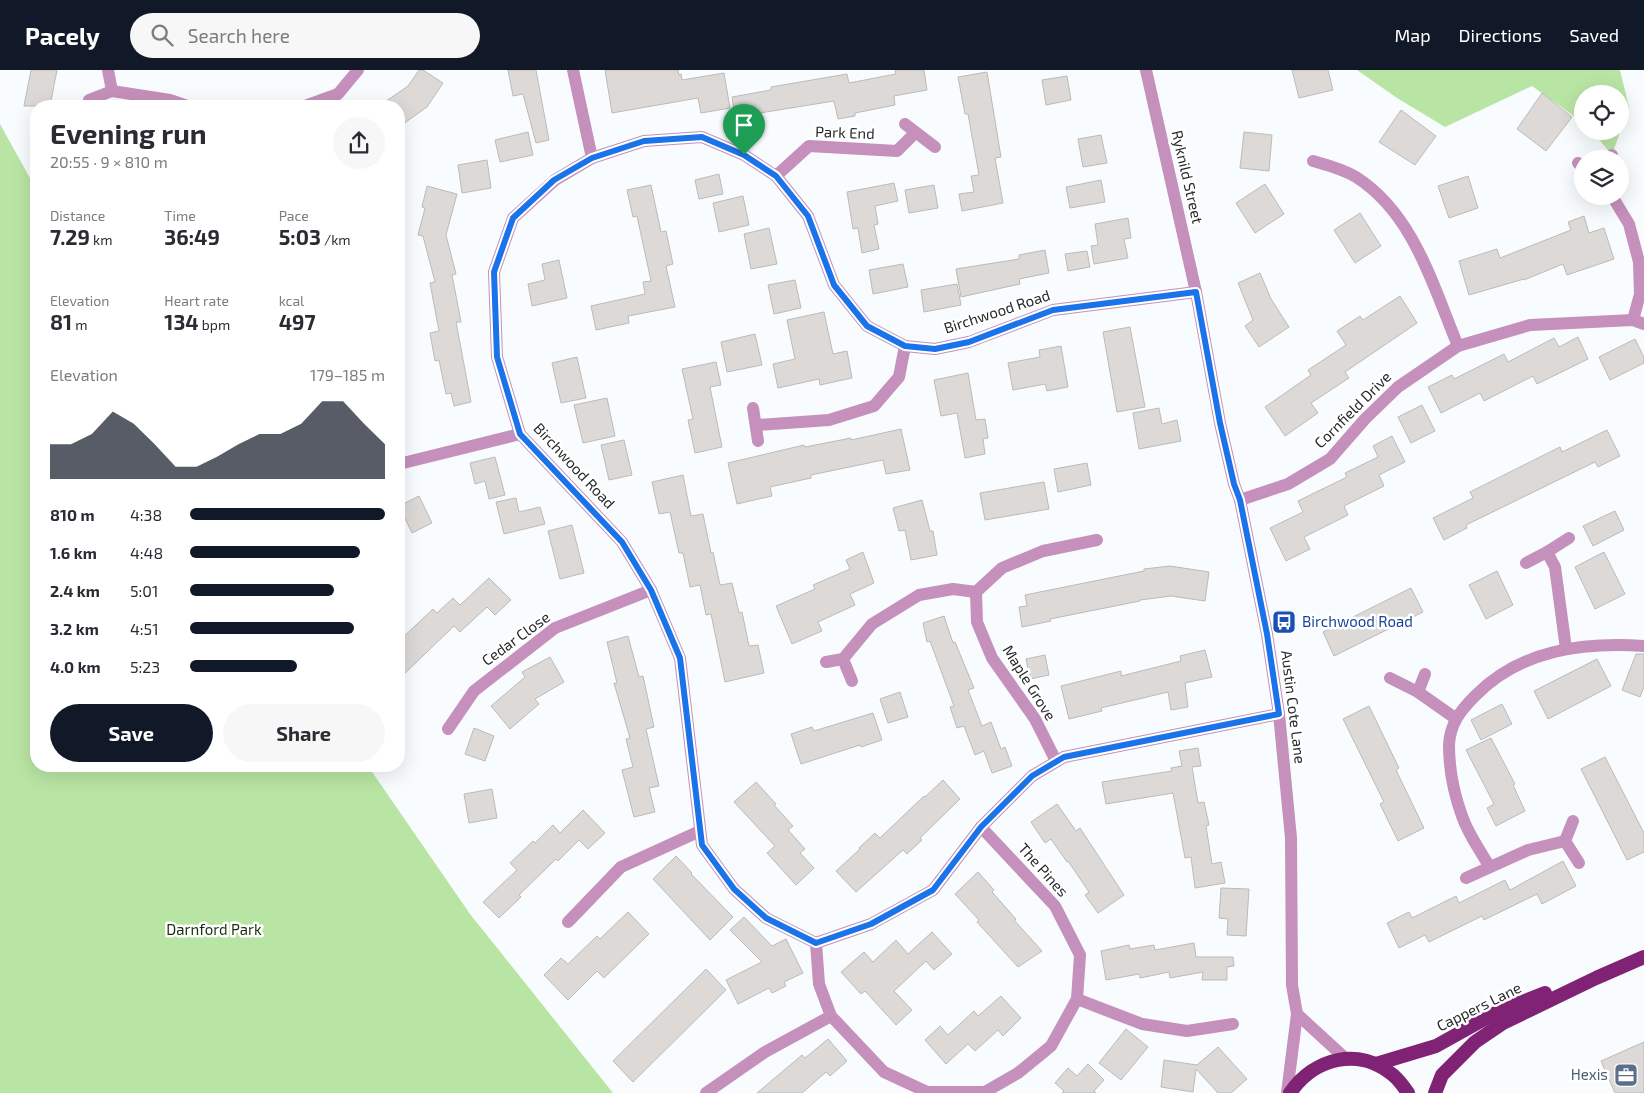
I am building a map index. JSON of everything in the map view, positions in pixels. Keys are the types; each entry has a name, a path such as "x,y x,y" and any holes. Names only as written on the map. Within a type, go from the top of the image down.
{"highway":[{"name":"Cappers Lane","path":"1434,1093 1442,1075 1475,1042 1503,1023 1644,957"},
{"name":"Cappers Lane","path":"1376,1064 1436,1046 1499,1012 1562,987 1596,978"},
{"path":"1289,1093 1297,1082 1311,1070 1327,1062 1345,1058 1360,1059 1376,1064 1394,1075 1408,1093"}],"street":[{"path":"108,70 112,91"},
{"path":"322,100 338,94 358,70"},
{"path":"573,70 592,158"},
{"name":"Ryknild Street","path":"1146,70 1196,292"},
{"path":"89,100 112,91 170,100"},
{"path":"905,124 935,147"},
{"name":"Park End","path":"776,176 809,146 897,151 915,133"},
{"name":"Birchwood Road","path":"816,943 766,918 734,889 702,845 680,658 651,590 622,542 520,434 497,357 494,272 513,218 554,180 592,158 644,141 702,137 744,155 776,176 808,216 834,285 867,326 905,346 935,349 969,342 1053,310 1196,292"},
{"path":"1333,166 1338,154"},
{"path":"1313,161 1333,166 1356,177 1379,196 1401,220 1418,251 1458,346"},
{"name":"Cornfield Drive","path":"1240,500 1288,484 1330,458 1365,419 1398,387 1458,346 1530,325 1638,322 1640,294 1639,262 1629,224 1617,205"},
{"name":"Austin Cote Lane","path":"1196,292 1220,423 1234,484 1240,500 1267,634 1279,714 1291,838 1292,985 1297,1014 1289,1093"},
{"path":"757,425 829,420 874,406 899,377 905,346"},
{"path":"754,408 758,441"},
{"path":"405,463 520,434"},
{"path":"1526,563 1548,552 1569,538"},
{"path":"826,662 843,659 872,624 919,595 953,589 976,592 1002,568 1043,551 1097,540"},
{"path":"1548,552 1555,567 1566,648"},
{"name":"Cedar Close","path":"448,729 474,691 555,628 651,590"},
{"name":"Maple Grove","path":"976,592 977,622 992,658 1035,719 1056,761"},
{"path":"1489,866 1462,818 1452,780 1449,744 1455,718 1489,681 1524,661 1566,648 1610,644 1644,646"},
{"path":"843,659 852,681"},
{"path":"1418,692 1425,674"},
{"path":"1390,678 1418,692 1455,718"},
{"path":"816,943 871,924 933,890 981,827 1032,776 1064,757 1279,714"},
{"path":"1565,841 1573,821"},
{"name":"The Pines","path":"816,943 819,984 831,1016 884,1072 926,1092 985,1092 1018,1074 1051,1046 1077,999 1080,955 1055,906 981,827"},
{"path":"568,922 621,867 700,831"},
{"path":"1466,878 1528,850 1565,841"},
{"path":"1565,841 1579,862"},
{"path":"1077,999 1151,1026 1187,1031 1233,1024"},
{"path":"1297,1014 1345,1058"},
{"path":"706,1093 765,1052 831,1016"}],"green space":[{"path":"1357,70 1620,70 1624,85 1574,85 1574,116 1532,86 1445,127 1397,98"},
{"name":"Darnford Park","path":"0,124 30,178 30,772 372,772 470,914 613,1093 0,1093"},
{"path":"1600,140 1617,140 1614,150 1608,150"}],"building":[{"path":"31,70 57,70 51,100 30,100 30,106 24,106"},
{"path":"419,70 423,70 443,83 427,107 405,123 405,100 388,100 408,86"},
{"path":"508,70 536,70 549,140 536,143 523,94 513,96"},
{"path":"605,70 678,70 682,80 724,73 730,108 701,113 698,98 612,113"},
{"path":"895,70 924,70 927,90 894,96 895,105 855,113 855,116 838,119 834,101 735,117 732,97 771,90 771,87 847,74 849,83 896,74"},
{"path":"1292,70 1328,70 1333,90 1299,98"},
{"path":"987,72 1001,157 995,158 1003,203 962,211 959,194 974,192 971,176 979,175 968,114 965,114 958,77"},
{"path":"1067,76 1071,100 1046,105 1042,80"},
{"path":"1542,93 1572,117 1546,151 1517,129"},
{"path":"1401,110 1436,136 1415,165 1379,142"},
{"path":"528,132 533,155 500,162 495,140"},
{"path":"1244,132 1272,135 1269,171 1240,168"},
{"path":"1101,135 1107,163 1083,167 1078,139"},
{"path":"487,160 491,188 462,193 458,165"},
{"path":"719,174 723,194 699,199 695,180"},
{"path":"1468,176 1478,208 1449,218 1438,186"},
{"path":"1101,180 1105,202 1070,208 1066,187"},
{"path":"894,183 898,201 875,206 878,224 874,225 879,249 862,253 858,228 853,229 847,192"},
{"path":"1265,184 1284,214 1255,233 1236,203"},
{"path":"651,185 661,232 666,231 673,264 666,266 675,307 628,316 629,323 596,330 591,306 645,294 643,282 651,281 637,216 633,217 627,190"},
{"path":"934,185 938,208 909,213 905,190"},
{"path":"427,186 457,194 446,235 456,274 452,275 461,322 456,322 471,402 454,406 451,393 446,394 439,360 435,361 430,333 439,331 430,283 435,282 423,236 418,235 425,208 422,207"},
{"path":"743,196 749,225 719,232 713,203"},
{"path":"1360,213 1381,246 1355,263 1334,230"},
{"path":"1584,216 1589,233 1604,228 1614,259 1567,275 1563,264 1524,280 1469,295 1459,261 1497,249 1500,258 1571,230 1568,222"},
{"path":"1128,218 1131,238 1124,239 1128,258 1094,264 1091,246 1098,245 1095,224"},
{"path":"769,228 777,264 751,269 744,234"},
{"path":"1045,250 1049,273 1019,279 1020,284 961,297 956,269 1019,259 1019,255"},
{"path":"1087,251 1090,267 1068,271 1065,254"},
{"path":"559,260 567,298 532,306 528,284 545,280 542,264"},
{"path":"903,264 908,287 873,294 869,270"},
{"path":"1260,273 1271,299 1289,327 1259,347 1245,326 1253,320 1238,283"},
{"path":"795,280 801,308 774,314 768,285"},
{"path":"957,284 961,305 924,312 921,290"},
{"path":"1400,296 1417,323 1345,372 1349,378 1311,403 1318,413 1285,436 1265,407 1311,375 1308,370 1346,345 1337,331 1360,316 1363,320"},
{"path":"824,312 833,354 847,351 852,378 820,385 819,379 778,388 773,364 795,359 787,320"},
{"path":"1130,327 1145,407 1117,412 1103,332"},
{"path":"755,334 762,365 727,372 721,342"},
{"path":"1578,337 1588,359 1537,384 1533,376 1484,401 1480,393 1441,413 1428,387 1452,375 1454,379 1504,354 1508,362 1554,338 1559,347"},
{"path":"1635,339 1644,357 1644,363 1610,380 1599,357"},
{"path":"1061,346 1068,387 1047,391 1045,384 1013,390 1008,363 1040,357 1039,350"},
{"path":"577,357 586,398 561,403 552,363"},
{"path":"716,362 721,385 710,387 722,447 695,453 688,420 693,419 682,369"},
{"path":"968,373 976,420 985,419 988,438 983,439 985,454 965,458 957,413 941,416 934,380"},
{"path":"607,398 615,436 583,443 574,405"},
{"path":"1422,405 1435,431 1411,443 1398,417"},
{"path":"1159,408 1162,424 1177,420 1181,441 1139,449 1133,413"},
{"path":"901,429 910,470 886,474 883,460 811,475 811,478 770,487 772,496 737,504 728,463 804,445 805,447 851,438 851,440"},
{"path":"1607,430 1620,456 1598,467 1595,462 1466,525 1467,528 1444,540 1433,518 1473,498 1470,492 1560,447 1562,452"},
{"path":"1392,436 1405,462 1379,475 1384,486 1344,506 1348,515 1304,537 1310,549 1286,561 1270,528 1303,512 1298,501 1347,477 1345,473 1378,457 1373,446"},
{"path":"624,440 632,475 609,480 601,445"},
{"path":"495,457 505,495 489,499 485,481 475,484 470,463"},
{"path":"1087,463 1091,485 1058,492 1054,469"},
{"path":"683,475 691,516 703,514 720,585 732,583 739,613 742,612 749,646 758,645 764,673 725,682 711,614 706,615 700,585 690,587 683,553 679,553 670,512 659,514 652,482"},
{"path":"1044,482 1049,509 985,520 980,493"},
{"path":"419,496 432,523 412,533 405,518 405,503"},
{"path":"516,498 519,512 540,507 545,524 504,534 496,502"},
{"path":"922,500 930,531 933,531 937,555 911,560 905,530 899,531 893,508"},
{"path":"1615,511 1624,530 1593,546 1583,526"},
{"path":"572,525 584,573 560,579 548,531"},
{"path":"863,552 874,583 850,594 855,605 818,622 822,631 792,644 776,606 815,589 813,585 850,569 846,560"},
{"path":"1604,552 1625,594 1595,609 1575,567"},
{"path":"1170,566 1209,572 1205,601 1171,596 1140,600 1050,619 1051,621 1022,627 1019,607 1027,606 1025,595 1144,571 1144,569"},
{"path":"1497,571 1513,605 1486,619 1469,585"},
{"path":"489,578 511,600 495,615 487,607 460,632 454,626 405,673 405,635 433,609 437,613 453,598 460,605"},
{"path":"1411,588 1423,612 1334,656 1323,632"},
{"path":"944,616 953,643 955,642 974,688 968,690 982,726 991,722 1001,749 1005,747 1012,766 992,773 984,751 975,755 964,726 957,728 950,707 954,706 930,641 927,642 923,623"},
{"path":"628,636 639,677 643,676 654,727 646,729 659,786 649,788 655,812 634,817 622,770 633,767 626,739 630,738 614,683 617,683 607,642"},
{"path":"1205,650 1212,677 1185,683 1188,707 1171,710 1168,692 1101,708 1102,711 1069,719 1061,686 1121,671 1121,676 1181,661 1180,656"},
{"path":"1636,654 1644,654 1644,687 1640,697 1622,690"},
{"path":"1045,655 1049,675 1030,679 1026,659"},
{"path":"550,657 564,682 535,699 539,704 510,729 491,706 525,677 522,672"},
{"path":"1597,659 1611,686 1548,719 1534,691"},
{"path":"900,692 908,717 888,723 880,699"},
{"path":"1502,704 1512,724 1481,740 1471,720"},
{"path":"1369,706 1399,768 1396,770 1424,828 1398,841 1380,804 1384,802 1343,719"},
{"path":"873,713 882,740 801,764 791,734 812,727 814,731"},
{"path":"474,728 494,736 485,761 465,754"},
{"path":"1491,738 1515,784 1513,785 1525,811 1496,826 1487,808 1494,804 1466,750"},
{"path":"1198,748 1201,766 1192,767 1198,803 1204,802 1209,825 1206,826 1212,864 1221,862 1225,883 1195,888 1191,857 1185,858 1173,793 1106,804 1102,782 1172,771 1171,768 1182,766 1179,751"},
{"path":"1605,757 1644,833 1644,852 1627,860 1581,769"},
{"path":"943,780 960,799 920,838 922,840 907,854 903,850 856,892 836,871 875,833 880,838"},
{"path":"756,782 793,826 788,830 805,849 800,853 814,868 796,885 767,853 775,846 734,802"},
{"path":"492,789 497,818 469,823 464,794"},
{"path":"1057,804 1076,831 1080,828 1124,895 1098,913 1085,895 1089,892 1068,861 1051,839 1045,843 1031,822"},
{"path":"583,810 605,833 588,849 579,840 558,861 556,859 519,895 521,897 499,918 483,902 517,870 510,863 533,841 535,843 553,825 560,833"},
{"path":"676,856 733,917 710,940 653,879"},
{"path":"1563,861 1576,886 1542,904 1537,894 1484,920 1482,916 1429,942 1425,935 1399,948 1387,923 1409,912 1412,918 1456,896 1459,903 1505,880 1510,890"},
{"path":"978,872 994,890 992,892 1016,919 1014,920 1042,951 1018,967 977,922 979,920 955,894"},
{"path":"1221,888 1249,889 1246,936 1227,935 1228,919 1219,918"},
{"path":"628,912 649,934 604,978 597,971 568,1000 544,975 561,958 568,964 597,936 600,939"},
{"path":"744,917 772,946 786,939 803,973 784,982 786,986 772,993 769,988 738,1004 726,980 762,962 730,930"},
{"path":"932,932 952,954 934,970 926,961 894,991 912,1010 896,1025 865,991 861,994 841,972 864,952 873,962 896,940 908,954"},
{"path":"1194,943 1196,957 1233,957 1234,966 1227,967 1227,980 1202,980 1203,972 1170,978 1169,972 1140,978 1139,974 1106,980 1101,951 1129,945 1130,949 1154,945 1155,950"},
{"path":"706,969 726,990 633,1082 613,1061"},
{"path":"1001,996 1021,1018 1003,1036 998,1030 975,1051 968,1044 946,1064 925,1040 940,1026 948,1035 974,1011 978,1016"},
{"path":"1126,1029 1148,1047 1121,1080 1099,1063"},
{"path":"828,1039 847,1061 830,1076 826,1072 802,1093 757,1093 802,1055 805,1058"},
{"name":"Hexis","path":"1644,1042 1644,1093 1615,1093 1601,1061"},
{"path":"1218,1047 1247,1079 1231,1093 1218,1093 1196,1069 1193,1092 1161,1087 1164,1060 1197,1065"},
{"path":"1088,1064 1104,1080 1094,1091 1096,1093 1062,1093 1064,1091 1055,1083 1068,1068 1077,1076"}],"place":[{"name":"Birchwood Road","path":"1284,622"},
{"name":"Hexis","path":"1626,1075"}],"route":[{"path":"702,137 744,155 776,176 808,216 834,285 867,326 905,346 935,349 969,342 1053,310 1196,292 1220,423 1234,484 1240,500 1267,634 1279,714 1064,757 1032,776 981,827 933,890 871,924 816,943 766,918 734,889 702,845 680,658 651,590 622,542 520,434 497,357 494,272 513,218 554,180 592,158 644,141 702,137"}]}
